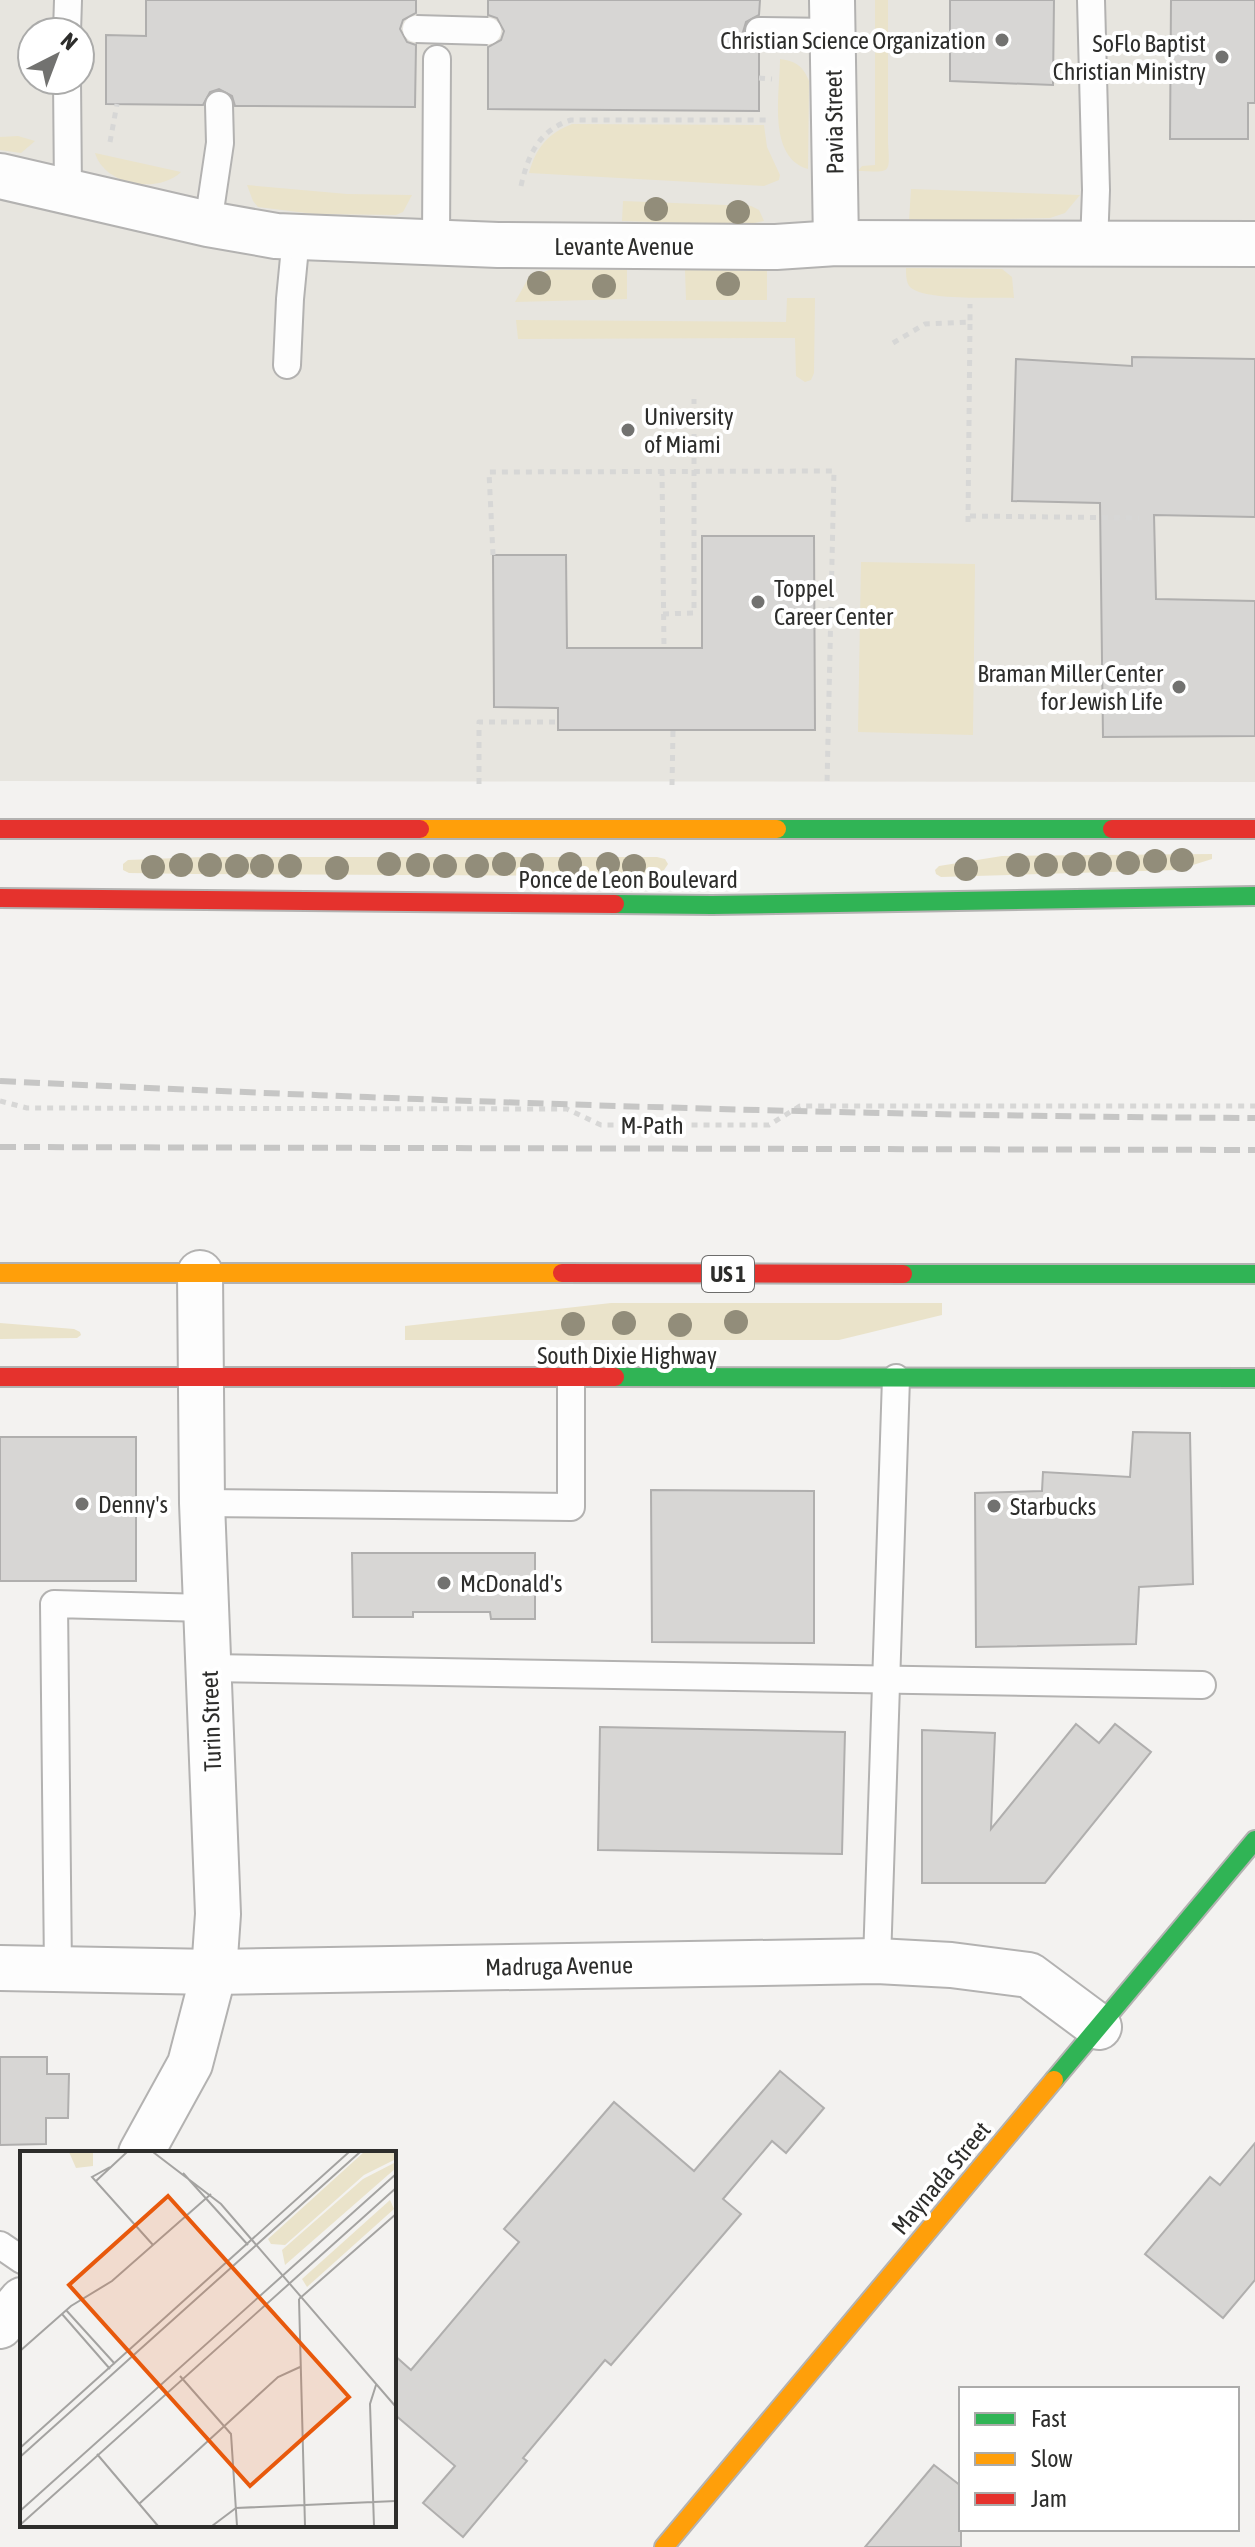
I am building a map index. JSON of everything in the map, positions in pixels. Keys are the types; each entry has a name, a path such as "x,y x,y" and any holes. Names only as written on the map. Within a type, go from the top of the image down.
{"main road":[{"name":"Ponce de Leon Boulevard","path":"0,829 1255,829"},
{"name":"Ponce de Leon Boulevard","path":"0,898 712,905 1255,896"},
{"name":"US 1","path":"0,1273 1255,1274"},
{"name":"South Dixie Highway","path":"0,1377 1255,1378"},
{"name":"Maynada Street","path":"664,2547 1255,1840"}],"street":[{"name":"Pavia Street","path":"833,16 836,243"},
{"name":"Levante Avenue","path":"0,176 208,224 296,237 776,247 836,243 1255,244"},
{"name":"Turin Street","path":"142,2151 190,2064 214,1972 218,1914 202,1503 200,1273"},
{"name":"Madruga Avenue","path":"0,1968 214,1972 877,1961 951,1965 1029,1975 1099,2027"},
{"path":"0,2326 20,2302"}],"lane":[{"path":"1091,0 1096,190 1094,245"},
{"path":"759,31 833,16"},
{"path":"416,29 488,31"},
{"path":"436,242 437,59"},
{"path":"67,96 68,192"},
{"path":"208,224 220,143 219,105"},
{"path":"287,365 296,237"},
{"path":"877,1961 896,1378"},
{"path":"202,1503 571,1507 571,1379"},
{"path":"58,1969 54,1604 206,1608"},
{"path":"208,1668 1202,1685"},
{"path":"0,2245 20,2259"}],"path":[{"path":"759,78 772,79"},
{"path":"110,142 117,104"},
{"path":"521,186 525,167 543,135 555,125 571,120 771,120"},
{"path":"970,304 969,519 1139,518"},
{"path":"893,343 925,324 970,322"},
{"path":"663,614 694,613 694,399"},
{"path":"662,470 664,649"},
{"path":"493,555 489,472 834,471 827,790"},
{"path":"479,789 479,722 558,722"},
{"path":"672,789 673,730"},
{"name":"M-Path","path":"0,1101 27,1108 567,1109 601,1125 769,1125 800,1106 1255,1106"}],"shaded area":[{"name":"University of Miami","path":"0,0 1255,0 1255,782 0,781"},
{"path":"875,0 888,0 889,161 883,171 858,171 862,166 875,165"},
{"path":"780,59 798,65 809,81 808,169 795,162 786,152 781,138 778,106"},
{"path":"572,124 764,125 767,147 780,175 779,180 764,186 529,173 544,143"},
{"path":"18,136 35,141 21,153 0,150 0,137"},
{"path":"95,153 181,172 159,183 133,183 109,173"},
{"path":"247,185 347,194 412,195 403,212 396,215 314,214 258,207"},
{"path":"911,189 1080,195 1065,213 1050,218 909,221"},
{"path":"623,201 751,206 759,210 764,221 744,225 622,221"},
{"path":"906,268 1002,269 1012,277 1014,298 943,296 918,291 910,287"},
{"path":"549,270 627,270 627,299 515,302 529,277"},
{"path":"685,270 767,271 767,300 686,300"},
{"path":"787,298 815,298 814,373 811,380 805,382 796,376 795,338 518,339 516,320 786,322"},
{"path":"861,562 975,564 973,735 858,732"},
{"path":"1212,854 1212,859 1177,870 941,877 935,870 939,866 1002,856"},
{"path":"201,857 657,857 665,859 668,864 664,870 646,876 191,874 129,873 123,870 123,864 128,860"},
{"path":"611,1303 942,1303 942,1315 839,1340 405,1340 405,1326"},
{"path":"0,1323 74,1329 81,1335 77,1338 0,1339"}],"building":[{"path":"146,0 416,0 416,13 403,20 400,29 407,42 416,45 415,107 235,106 232,96 219,89 210,92 203,105 106,104 106,35 146,36"},
{"path":"488,0 760,0 759,15 746,22 743,32 750,44 759,47 759,111 488,109 488,47 501,40 504,31 497,18 488,15"},
{"name":"Christian Science Organization","path":"950,0 1054,0 1053,85 950,81"},
{"name":"SoFlo Baptist Christian Ministry","path":"1171,0 1255,0 1255,103 1248,103 1248,139 1170,139"},
{"path":"1132,357 1255,359 1255,517 1154,515 1156,599 1255,601 1255,736 1103,737 1100,503 1012,501 1016,359 1132,366"},
{"name":"Toppel Career Center","path":"702,536 814,536 815,730 558,730 558,708 494,707 493,555 566,555 567,648 702,648"},
{"path":"1133,1432 1190,1433 1193,1584 1139,1587 1136,1644 976,1647 975,1493 1042,1491 1043,1472 1130,1477"},
{"path":"0,1437 136,1437 136,1581 0,1581"},
{"path":"651,1490 814,1491 814,1643 652,1642"},
{"name":"McDonald's","path":"352,1553 535,1553 535,1619 491,1619 490,1612 413,1612 413,1617 353,1617"},
{"path":"1076,1724 1099,1743 1115,1724 1151,1752 1045,1883 922,1883 922,1730 995,1733 991,1829"},
{"path":"600,1727 845,1732 842,1854 598,1850"},
{"path":"0,2057 47,2057 47,2074 69,2074 68,2118 46,2118 46,2144 0,2145"},
{"path":"780,2071 824,2108 786,2153 772,2141 723,2199 741,2214 611,2365 605,2360 523,2458 527,2461 463,2537 423,2503 455,2466 396,2416 396,2357 411,2370 519,2242 504,2229 614,2102 694,2171"},
{"path":"1255,2143 1255,2280 1223,2318 1145,2254 1210,2177 1220,2185"},
{"path":"934,2465 959,2484 961,2547 865,2547"}],"railway":[{"path":"0,1081 627,1106 1255,1118"},
{"path":"0,1147 1255,1150"}],"traffic: fast":[{"path":"777,829 1112,829"},
{"path":"615,904 1255,896"},
{"path":"903,1274 1255,1274"},
{"path":"615,1377 1255,1378"},
{"path":"1054,2080 1255,1840"}],"traffic: slow":[{"path":"420,829 777,829"},
{"path":"0,1273 562,1273"},
{"path":"664,2547 1054,2080"}],"traffic: jam":[{"path":"0,829 420,829"},
{"path":"1112,829 1255,829"},
{"path":"0,898 615,904"},
{"path":"562,1273 903,1274"},
{"path":"0,1377 615,1377"}],"place":[{"name":"Christian Science Organization","path":"1002,40"},
{"name":"SoFlo Baptist Christian Ministry","path":"1222,57"},
{"name":"University of Miami","path":"628,430"},
{"name":"Toppel Career Center","path":"758,602"},
{"name":"Braman Miller Center for Jewish Life","path":"1179,687"},
{"name":"Denny's","path":"82,1504"},
{"name":"Starbucks","path":"994,1506"},
{"name":"McDonald's","path":"444,1583"}]}
